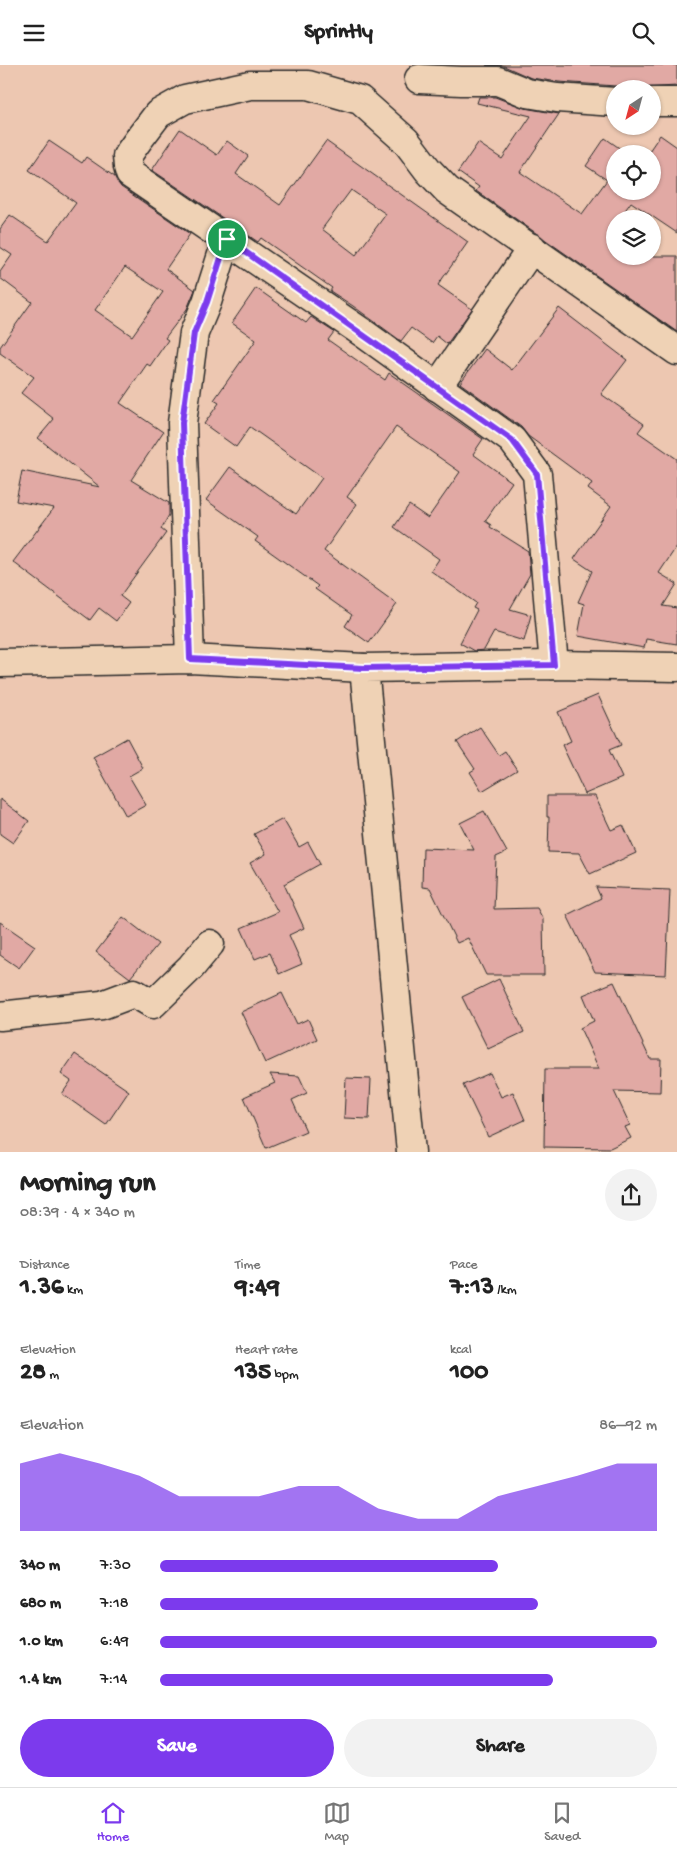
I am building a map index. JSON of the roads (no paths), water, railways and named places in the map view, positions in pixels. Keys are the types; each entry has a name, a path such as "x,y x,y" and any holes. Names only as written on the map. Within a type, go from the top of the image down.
{"street":[{"path":"419,79 498,81 527,93 557,98 606,101"},
{"path":"554,665 537,474 512,440 227,239 130,174 127,156 158,114 185,99 250,85 308,85 360,99 406,141 447,190 677,351"},
{"path":"661,102 677,103"},
{"path":"190,659 182,423 194,333 207,302 227,239"},
{"path":"437,387 532,248"},
{"path":"0,663 190,659 364,668 554,665 677,667"},
{"path":"364,668 412,1152"},
{"path":"0,1016 102,1005 134,993 152,1004 191,967 210,944"}]}
